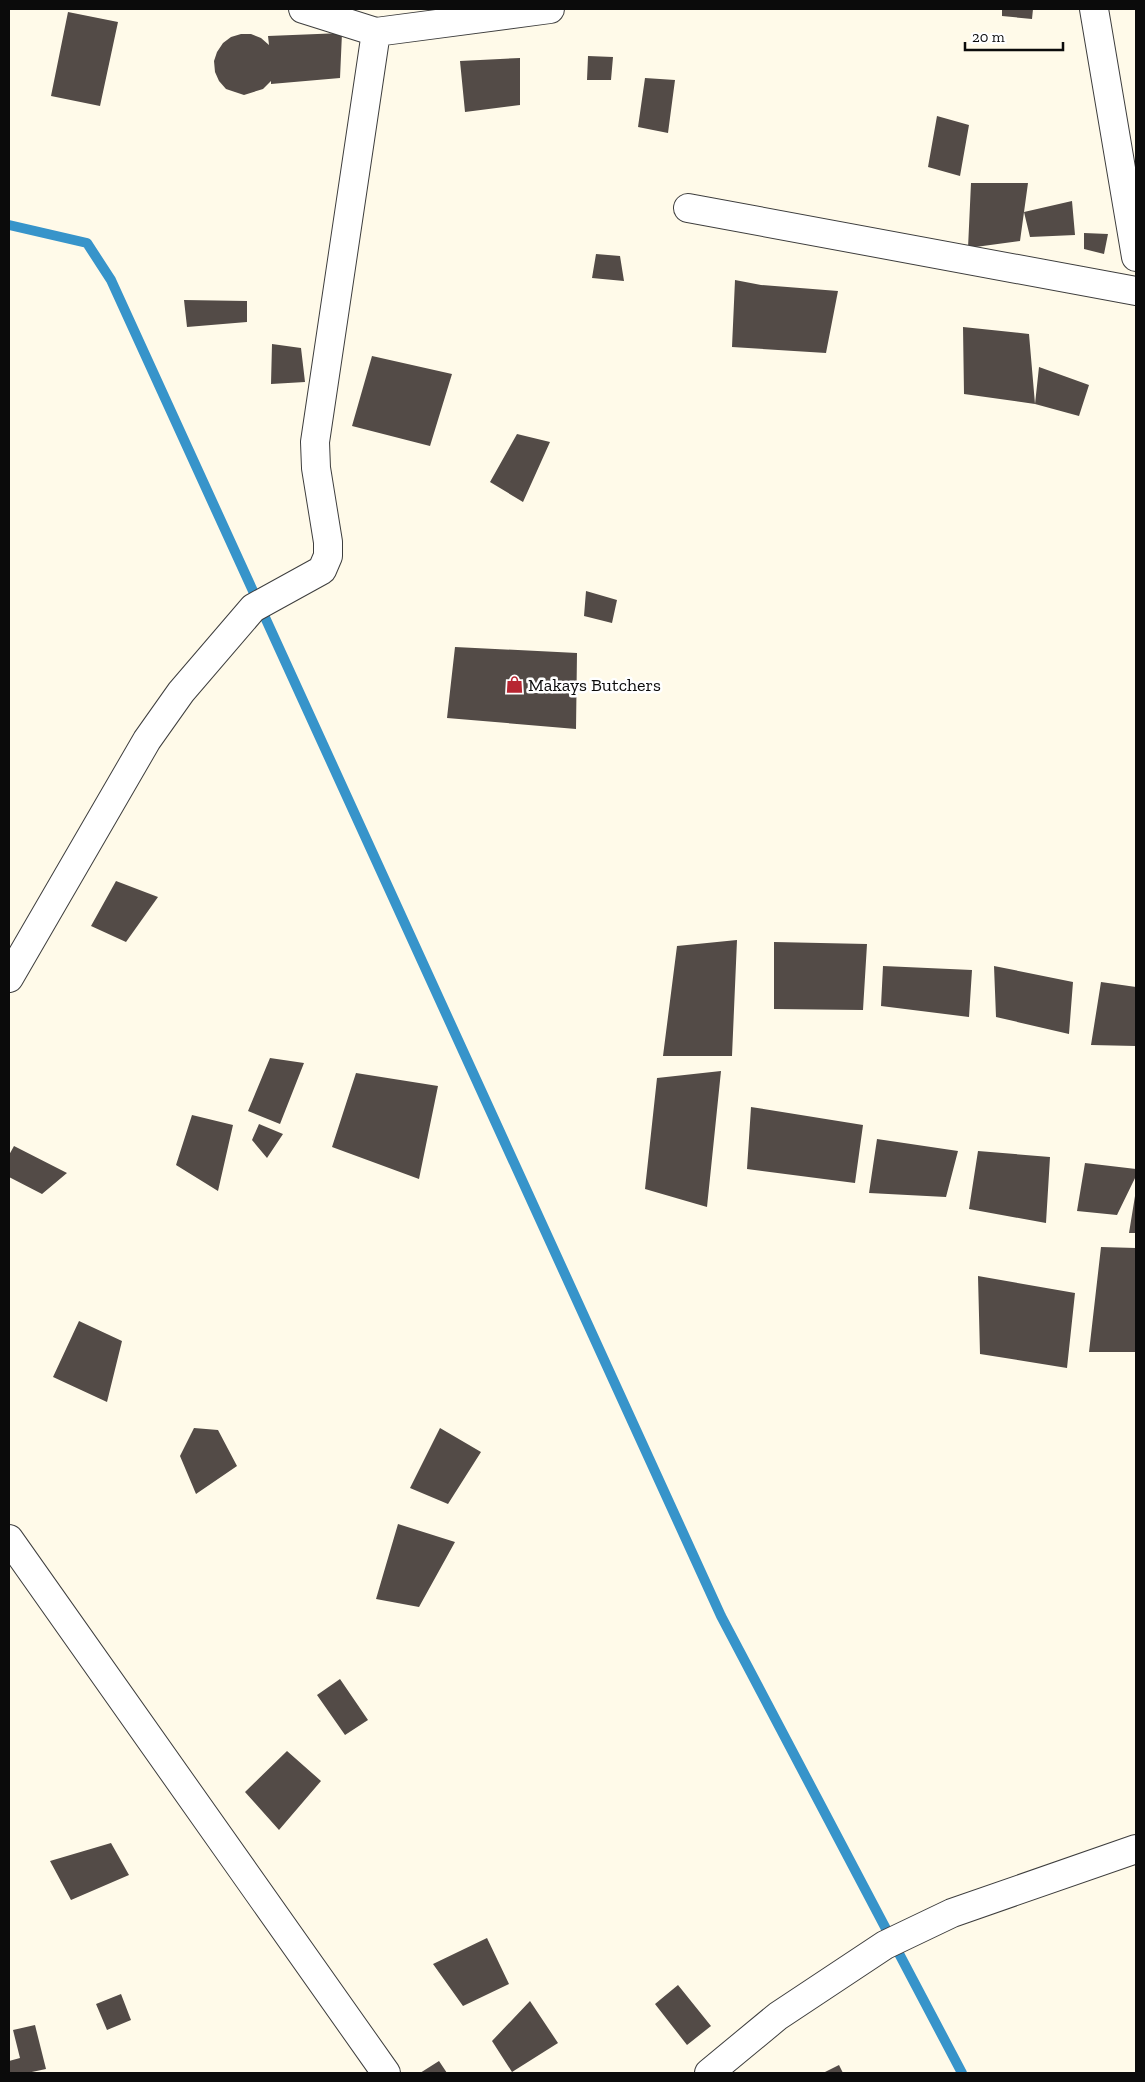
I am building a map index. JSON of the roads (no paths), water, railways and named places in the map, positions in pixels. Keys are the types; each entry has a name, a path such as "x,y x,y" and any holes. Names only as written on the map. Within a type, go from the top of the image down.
{"street":[{"path":"303,9 376,32 550,9"},
{"path":"1094,9 1136,256"},
{"path":"9,978 147,740 181,692 253,608 322,570 328,556 328,542 316,468 315,442 376,32"},
{"path":"688,208 1136,291"},
{"path":"9,1539 386,2073"},
{"path":"709,2073 778,2016 885,1945 952,1913 1136,1849"}],"waterway":[{"path":"9,225 87,243 111,280 721,1616 962,2073"}],"place":[{"name":"Makays Butchers","path":"514,685"}]}
